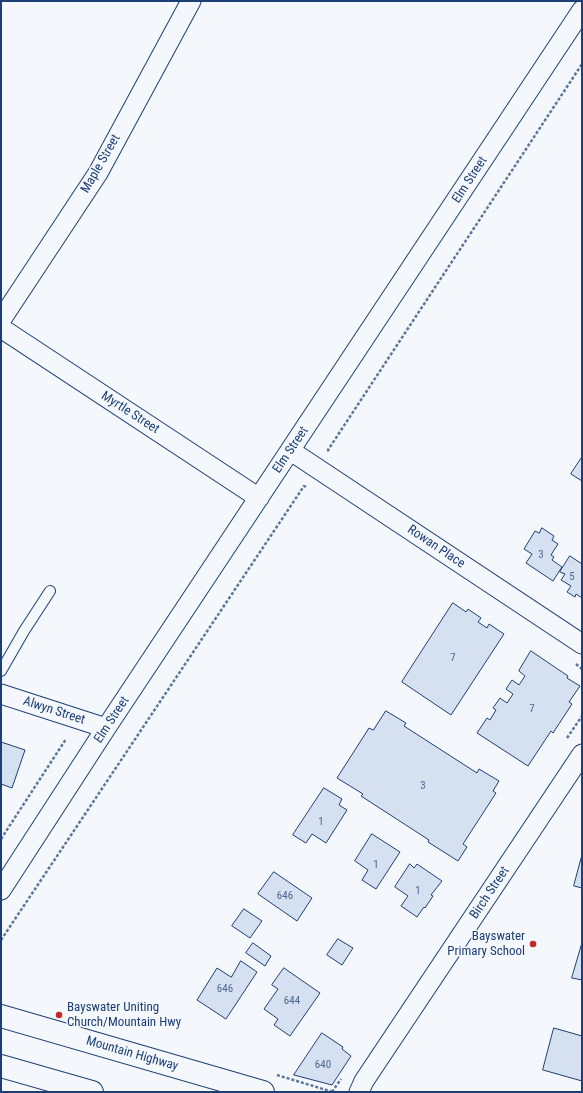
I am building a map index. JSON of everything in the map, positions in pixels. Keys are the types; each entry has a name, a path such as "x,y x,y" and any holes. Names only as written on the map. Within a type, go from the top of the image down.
{"main road":[{"name":"Mountain Highway","path":"1,1016 263,1092"},
{"path":"1,1066 92,1092"}],"street":[{"name":"Maple Street","path":"1,320 98,173 191,1"},
{"name":"Elm Street","path":"1,890 106,728 582,10"},
{"name":"Myrtle Street","path":"1,328 259,498"},
{"name":"Rowan Place","path":"291,451 582,644"},
{"name":"Alwyn Street","path":"1,694 106,728"},
{"name":"Birch Street","path":"359,1092 364,1081 582,754"}],"lane":[{"path":"1,671 24,631 50,591"}],"path":[{"path":"328,450 582,64"},
{"path":"1,940 304,486"},
{"path":"1,839 66,739"}],"building":[{"path":"582,457 582,481 571,474"},
{"path":"542,528 554,536 552,540 558,544 551,555 554,557 552,560 562,567 553,581 526,563 532,554 524,549 535,531 539,533"},
{"path":"570,556 582,564 582,598 576,594 575,597 567,592 571,586 561,580 565,574 560,572"},
{"path":"453,603 466,612 468,609 481,618 478,622 487,628 489,624 504,634 451,715 402,682"},
{"path":"531,651 580,686 569,702 572,704 553,733 551,731 528,766 477,733 487,718 490,720 496,710 493,708 500,698 507,703 513,694 506,689 512,680 519,685 525,676 519,671"},
{"path":"386,711 406,723 404,726 477,773 479,769 499,781 493,791 496,793 463,844 467,847 458,861 428,842 429,840 361,796 363,794 337,778 369,728 373,730"},
{"path":"1,742 25,750 12,788 1,784"},
{"path":"324,788 342,799 339,805 347,810 326,843 312,834 306,843 293,835"},
{"path":"372,834 400,852 376,889 362,880 368,870 355,861"},
{"path":"582,855 582,888 574,886"},
{"path":"410,864 414,868 417,864 442,881 431,895 433,896 425,908 424,907 417,917 401,906 408,896 395,887"},
{"path":"274,872 312,898 297,921 258,894"},
{"path":"244,909 262,921 250,938 232,926"},
{"path":"338,939 353,948 342,965 327,955"},
{"path":"253,943 271,956 265,966 246,953"},
{"path":"582,943 582,980 572,978"},
{"path":"241,961 257,972 226,1019 197,1000 217,968 231,977"},
{"path":"284,968 320,993 290,1036 274,1025 278,1019 264,1009 278,989 272,985"},
{"path":"554,1028 582,1036 582,1081 543,1070"},
{"path":"322,1033 343,1047 342,1049 351,1056 332,1085 294,1075"}],"place":[{"name":"Bayswater Primary School","path":"533,944"},
{"name":"Bayswater Uniting Church/Mountain Hwy","path":"59,1015"}]}
